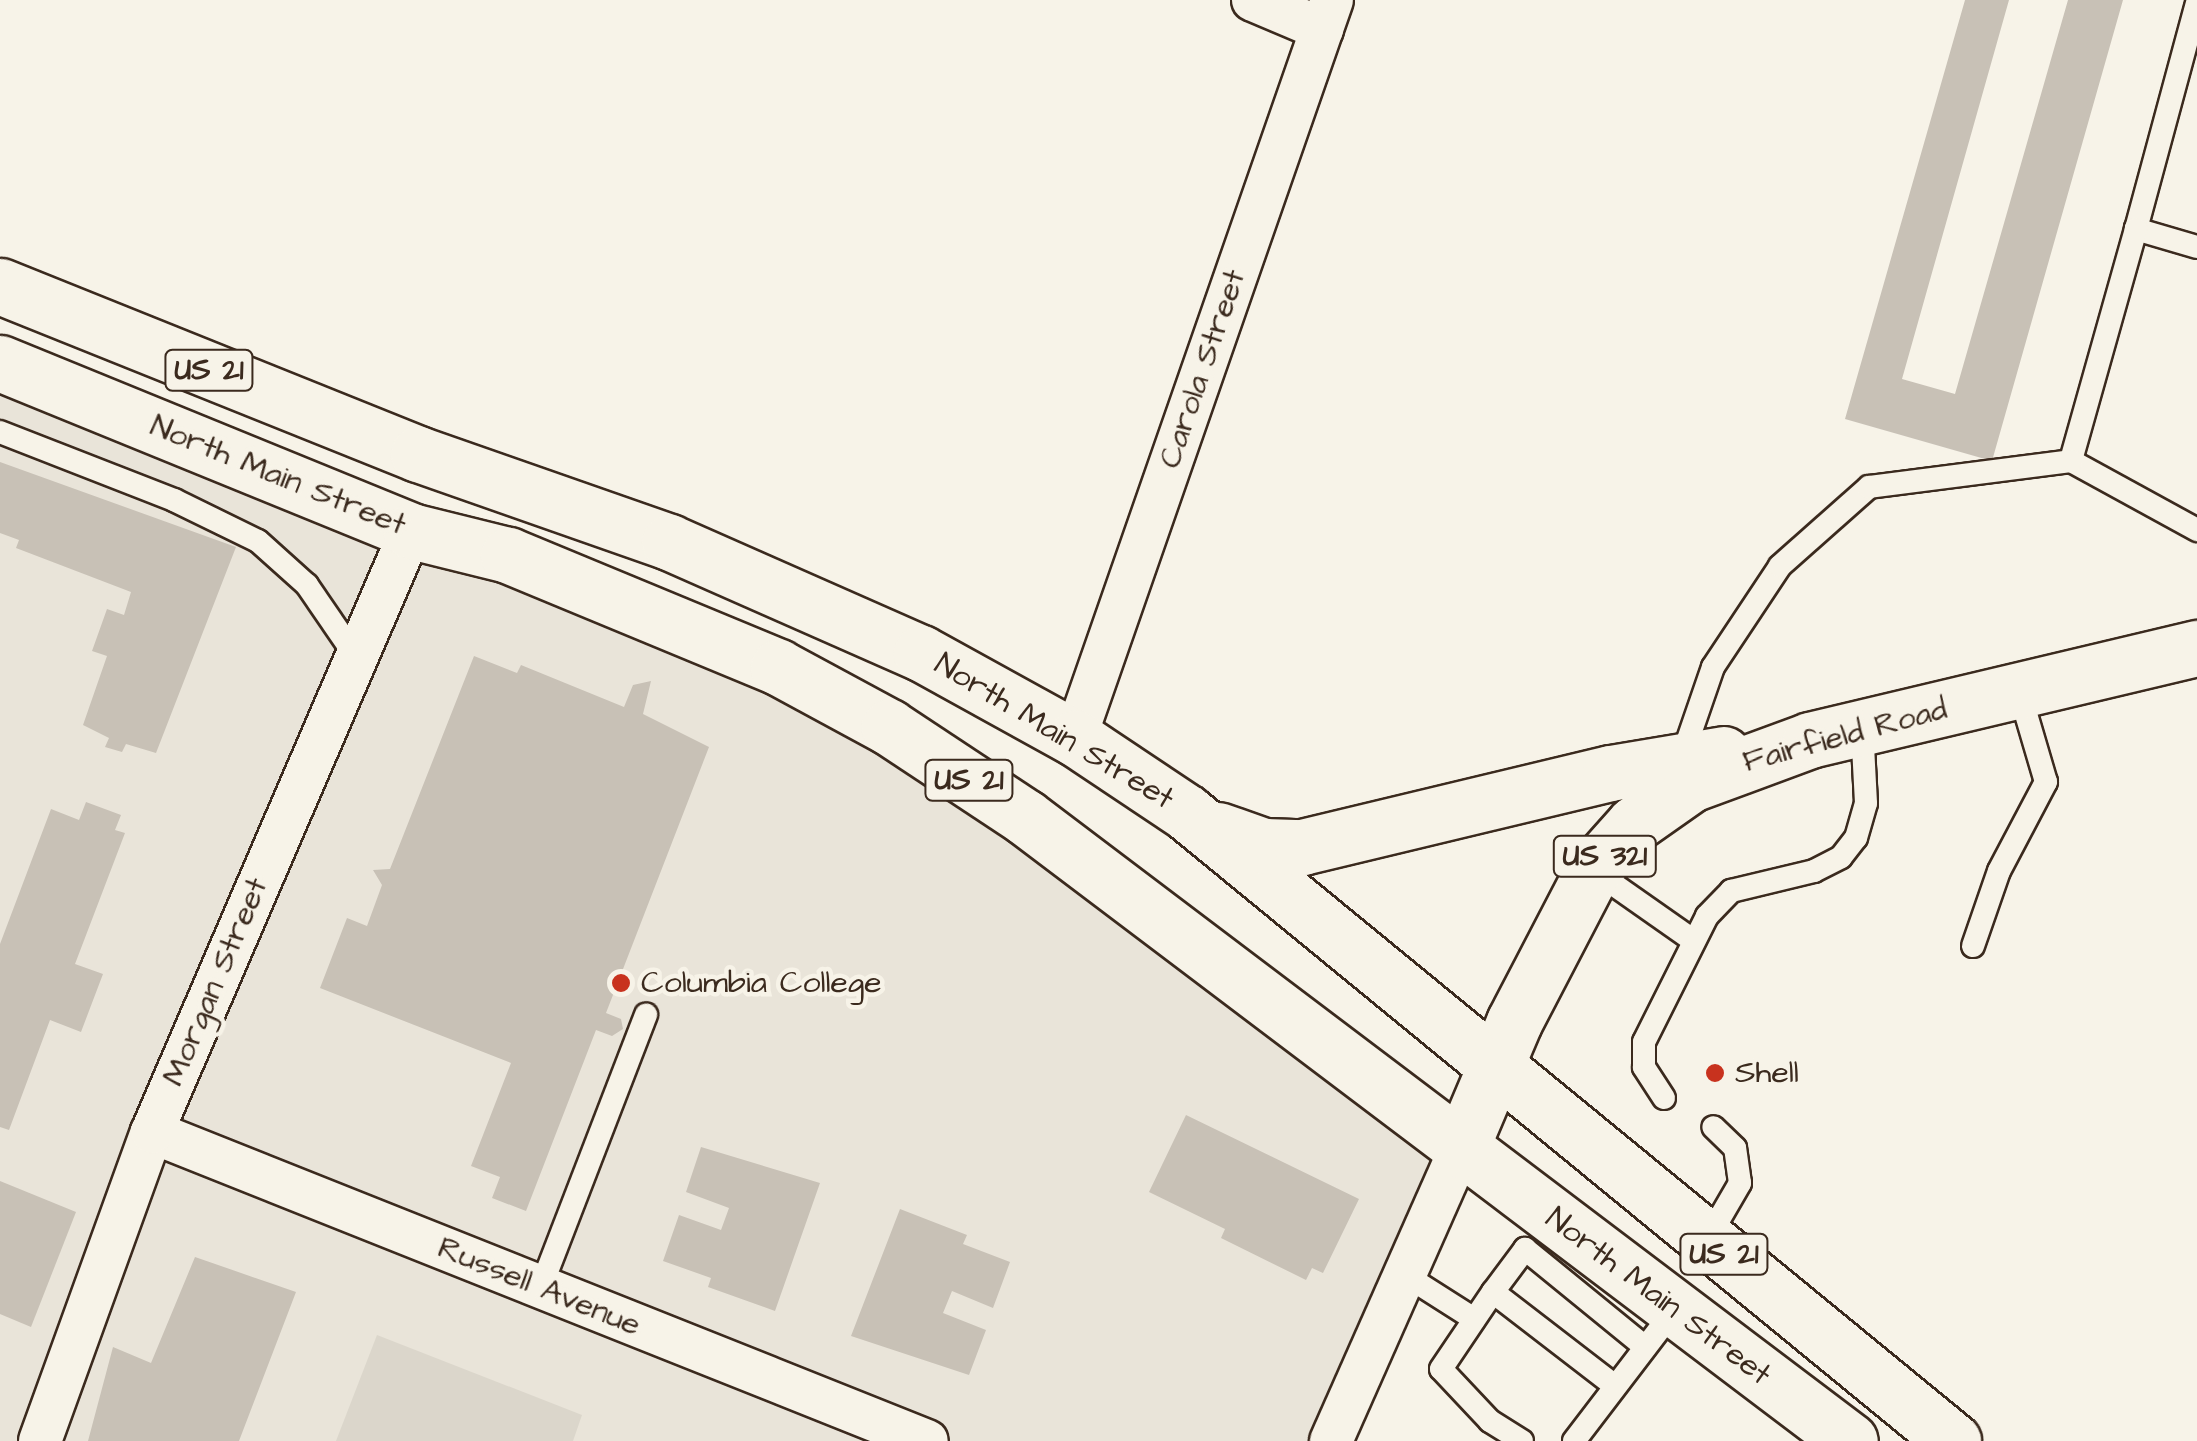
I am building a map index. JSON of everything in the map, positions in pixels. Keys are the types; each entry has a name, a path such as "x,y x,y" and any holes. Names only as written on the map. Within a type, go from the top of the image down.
{"main road":[{"name":"North Main Street","path":"0,286 418,454 669,542 922,653 1075,738 1186,812 1953,1441"},
{"name":"North Main Street","path":"0,363 411,531 508,555 778,666 889,727 1025,817 1460,1150 1660,1328 1850,1441"},
{"name":"Fairfield Road","path":"1460,1150 1494,1068 1593,870 1634,824 1691,784 1810,740 2197,648"},
{"path":"1186,812 1236,840 1302,847 1681,761 1810,740"}],"street":[{"path":"1253,0 1327,15"},
{"name":"Carola Street","path":"1075,738 1327,15"},
{"name":"Morgan Street","path":"40,1441 152,1132 411,531"},
{"name":"Russell Avenue","path":"152,1132 927,1441"},
{"path":"1330,1441 1460,1150"}],"lane":[{"path":"2071,460 2197,2"},
{"path":"2136,229 2197,248"},
{"path":"0,432 174,500 258,540 307,585 357,658"},
{"path":"1681,761 1713,666 1780,566 1870,487 2071,460 2197,530"},
{"path":"1973,946 1999,871 2046,782 2019,690"},
{"path":"1664,1098 1644,1067 1644,1042 1694,941 1731,890 1814,871 1840,857 1856,838 1866,803 1862,727"},
{"path":"1593,870 1694,941"},
{"path":"541,1287 646,1015"},
{"path":"1706,1240 1740,1183 1734,1148 1714,1127"},
{"path":"1522,1441 1490,1421 1441,1369 1525,1249 1660,1328 1574,1441"},
{"path":"1405,1275 1474,1319"},
{"path":"1493,1292 1615,1386"}],"shaded area":[{"name":"Columbia College","path":"0,363 778,667 1460,1150 1331,1441 0,1441"},
{"path":"377,1335 582,1415 573,1441 336,1441"}],"building":[{"path":"1965,0 2009,0 1902,379 1955,394 2068,0 2123,0 1992,461 1845,419"},
{"path":"0,462 236,547 156,753 126,744 122,752 105,747 109,738 83,725 107,656 92,651 107,609 124,615 131,592 16,548 19,540 0,533"},
{"path":"474,656 517,673 521,665 624,707 633,685 651,681 643,714 709,747 606,1013 621,1019 623,1029 612,1036 596,1030 526,1211 492,1198 500,1177 471,1166 511,1063 320,988 347,918 367,926 382,885 373,870 390,869"},
{"path":"86,802 121,815 115,830 125,833 75,964 103,974 81,1032 50,1020 9,1130 0,1127 0,944 51,809 79,820"},
{"path":"1186,1115 1359,1199 1323,1273 1312,1268 1306,1280 1221,1238 1225,1229 1149,1192"},
{"path":"701,1147 820,1183 775,1311 708,1287 711,1278 663,1261 679,1215 721,1230 729,1208 686,1192"},
{"path":"0,1181 76,1212 31,1327 0,1314"},
{"path":"900,1209 967,1235 963,1244 1010,1262 993,1308 952,1291 943,1313 986,1330 969,1375 851,1336"},
{"path":"195,1257 296,1292 239,1441 88,1441 113,1347 151,1363"}],"place":[{"name":"Columbia College","path":"621,983"},
{"name":"Shell","path":"1715,1073"}]}
